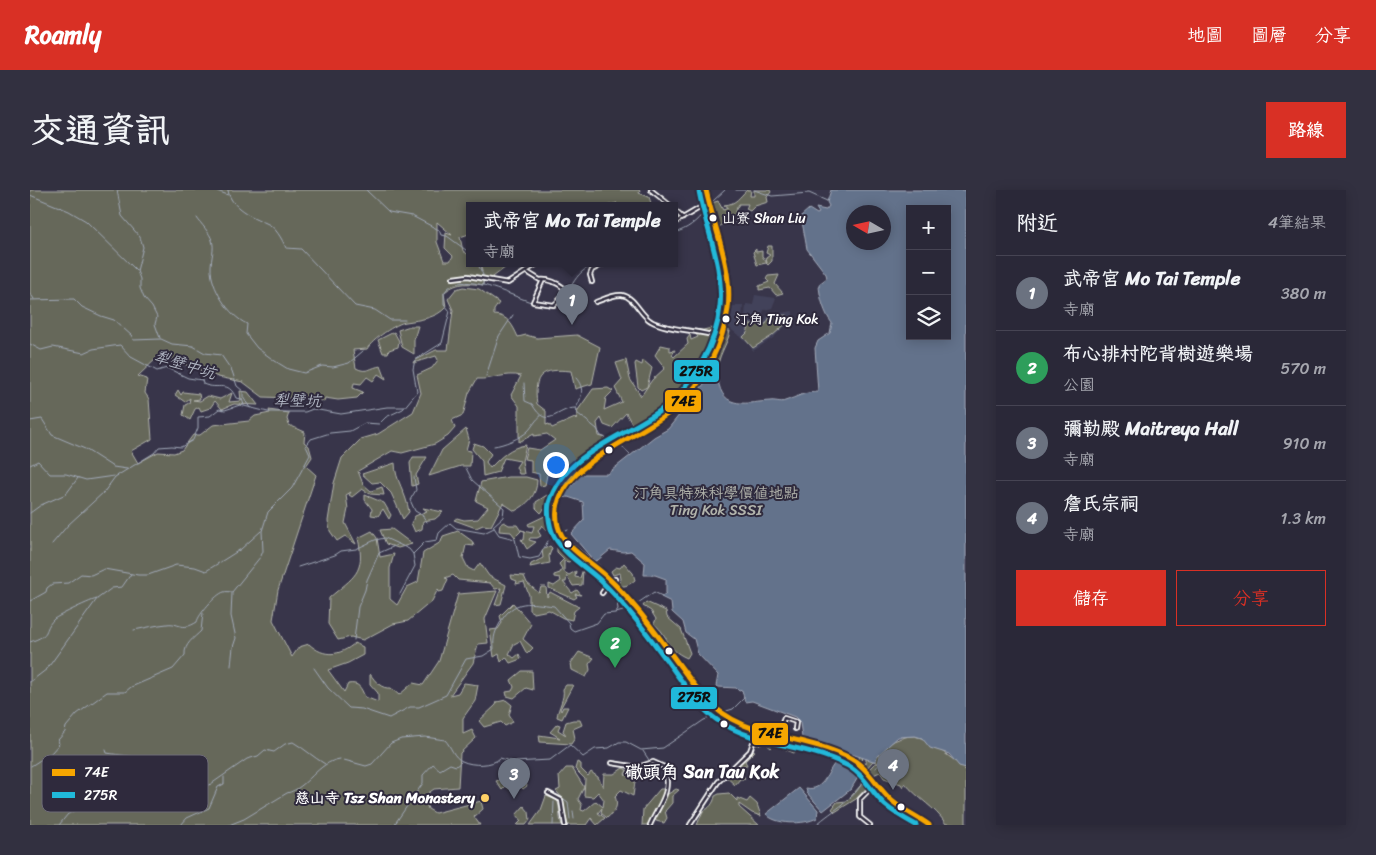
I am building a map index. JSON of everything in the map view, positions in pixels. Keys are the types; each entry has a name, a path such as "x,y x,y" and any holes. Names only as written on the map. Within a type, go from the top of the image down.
{"main road":[{"path":"706,190 727,283 727,313 719,337 700,377 677,407 656,423 594,459 571,481 558,501 556,518 563,537 611,580 633,605 712,706 732,721 757,731 847,756 865,769 898,806 929,825"}],"street":[{"path":"651,190 666,202"},
{"path":"678,221 708,203"},
{"path":"678,214 683,218"},
{"path":"452,278 468,276 508,283 533,267"},
{"path":"592,282 590,275 592,270 598,267"},
{"path":"527,272 543,280 549,279 564,290 560,301 554,306 533,302 543,280"},
{"path":"596,302 615,296 624,296 630,298 647,318 655,323 700,331 719,337"},
{"path":"602,593 611,580 615,578"},
{"path":"777,736 784,718 796,722 795,729"},
{"path":"690,825 718,782 750,751 757,731"},
{"path":"612,763 638,767 650,762 664,767 667,782 661,807 650,825"},
{"path":"870,825 860,817 860,799 876,782"},
{"path":"548,792 557,797 562,803 565,825"}],"shaded area":[{"path":"831,190 966,190 966,768 959,766 949,754 930,748 922,738 915,736 898,737 877,756 876,761 802,738 800,722 795,717 752,701 745,702 742,690 716,686 718,675 698,654 694,639 686,633 683,622 672,612 671,602 661,597 666,593 666,579 655,575 644,575 645,563 631,551 610,550 594,561 571,534 584,520 583,502 568,497 562,498 582,474 607,474 654,437 668,429 712,374 718,379 725,396 731,401 738,403 783,402 805,394 818,392 815,348 818,341 830,333 832,323 821,300 819,289 819,284 827,278 826,274 807,249 801,216 809,209 817,214 819,213 816,208 826,210 829,206 827,202"},
{"path":"755,295 776,298 772,308 764,310 761,318 745,317 746,304 753,305"},
{"path":"730,306 743,306 742,320 759,322 764,321 768,315 793,311 793,322 787,324 773,338 753,351 749,344 727,326"},
{"path":"836,762 856,772 857,779 851,789 823,811 807,793 806,788 817,787 821,784"},
{"path":"799,788 818,810 817,818 805,822 790,823 770,818 766,814"}],"green space":[{"path":"30,190 640,190 639,193 649,197 651,202 466,202 466,235 460,237 463,251 466,253 466,267 480,267 482,272 481,267 506,267 489,280 484,276 483,285 462,284 448,289 444,293 446,307 438,314 402,323 379,337 367,349 353,350 356,368 366,370 381,366 386,379 378,374 373,381 367,377 361,384 354,383 353,388 363,392 357,398 338,400 325,398 324,402 318,399 263,397 243,382 218,377 160,355 138,376 147,379 145,393 149,399 152,439 131,451 138,463 158,452 174,453 182,450 193,435 200,435 213,425 249,421 255,416 270,413 269,410 289,413 287,419 289,425 305,432 304,442 309,446 312,457 306,466 316,475 278,590 273,620 292,657 299,647 309,644 320,652 332,654 344,651 355,643 363,647 363,655 328,670 344,692 348,684 355,684 361,688 365,697 378,702 378,693 370,684 370,674 379,684 391,688 399,695 413,683 423,685 439,661 458,594 497,591 485,619 488,643 478,644 473,663 450,695 458,693 464,683 478,685 475,701 463,718 463,734 472,730 476,738 460,753 458,787 434,789 424,796 428,809 435,813 481,801 483,809 474,817 480,825 30,825","holes":["437,222 452,235 446,233 445,248 453,256 450,261 444,261 437,242"]},
{"path":"747,190 751,190 750,196 754,196 754,190 770,190 771,192 767,197 768,202 755,206 750,211 746,209 748,204 739,204 735,211 738,221 723,222 718,230 714,207 709,204 718,201 723,210 728,208 724,205 735,202"},
{"path":"768,246 772,246 772,261 768,265 766,263 757,265 753,252 756,249 756,252 762,251 762,256 767,263 766,258 770,255 766,253"},
{"path":"722,264 728,288 726,290 723,325 718,327 722,311 719,309 723,290 719,285 720,276 723,275"},
{"path":"779,275 775,284 783,293 776,295 770,288 759,290 759,286 769,282 766,279 768,276"},
{"path":"463,287 479,289 499,303 494,310 494,315 499,315 506,319 512,325 518,337 526,335 537,338 577,335 600,347 592,384 575,389 571,371 561,370 546,372 538,380 537,404 546,411 546,425 549,424 552,428 575,418 576,420 578,410 593,389 608,388 613,391 606,398 604,410 622,402 615,388 622,380 616,363 626,360 630,379 641,396 652,380 665,368 655,355 661,345 670,347 670,351 675,350 672,355 674,357 688,344 687,339 690,335 691,340 698,337 692,329 703,330 712,328 714,324 716,336 709,346 712,350 706,351 698,374 683,399 641,430 639,427 634,428 626,413 612,428 604,425 601,418 597,423 599,436 610,439 583,457 568,475 557,474 552,470 547,475 545,485 540,486 539,474 531,472 531,460 524,459 527,448 540,450 555,440 547,434 534,436 534,434 519,442 519,406 511,395 521,376 510,375 477,379 469,393 463,415 452,420 455,428 448,436 435,444 402,453 392,451 358,471 363,484 371,491 382,487 384,495 370,494 362,489 352,497 349,495 351,492 346,495 348,509 345,523 356,544 345,536 337,541 330,531 328,521 334,483 342,458 361,439 378,434 413,412 421,393 417,375 432,368 438,360 436,356 413,363 436,350 448,350 453,310 448,299 456,289"},
{"path":"787,315 789,321 772,336 753,348 743,337 747,333 750,324 766,324 770,317"},
{"path":"410,326 418,326 414,339 414,354 402,347 398,330"},
{"path":"725,331 730,331 729,336 719,361 718,371 713,373 709,370 711,361 719,351"},
{"path":"394,332 399,341 398,347 389,350 388,353 383,353 378,340"},
{"path":"643,360 652,368 647,387 641,390 638,387 635,364 636,362 642,365"},
{"path":"178,390 181,395 183,392 199,394 200,399 193,400 200,401 208,396 220,399 232,393 229,402 241,401 240,391 248,392 258,405 234,404 222,409 215,401 210,408 201,411 199,407 195,409 190,420 183,415 185,405 189,403 190,398 185,402 175,395"},
{"path":"466,429 469,439 466,450 471,451 470,466 461,466 429,476 442,450"},
{"path":"474,443 483,446 491,454 486,462 490,468 510,450 526,445 522,461 524,474 519,474 516,467 520,461 504,458 498,472 483,476 482,461 472,449"},
{"path":"413,457 427,457 416,475 418,484 412,486 410,463"},
{"path":"395,463 395,469 409,512 403,519 391,493 380,482 372,483 362,474"},
{"path":"508,477 526,477 537,480 533,495 524,505 515,511 503,503 491,526 483,525 476,528 454,520 457,518 464,520 478,519 488,507 476,501 481,482"},
{"path":"365,495 384,503 391,515 389,519 383,509 378,516 371,515 372,509 365,500"},
{"path":"547,495 551,496 549,500 553,503 550,510 544,509 541,513 536,508 536,502"},
{"path":"423,508 443,512 435,519 423,521 422,529 415,532 411,523 415,516 427,511"},
{"path":"549,514 550,516 547,518 550,525 546,530 542,525 538,531 541,536 530,538 529,540 536,542 527,549 521,539 524,540 525,531 532,533 534,526 529,526 528,524"},
{"path":"504,522 509,525 517,525 521,531 515,537 511,532 499,531 500,524"},
{"path":"392,529 412,544 398,548 386,544 380,530"},
{"path":"372,531 377,538 380,557 394,554 390,568 390,599 397,605 407,587 418,582 423,553 441,542 443,536 458,531 472,541 474,546 466,545 463,558 468,568 474,571 480,563 489,576 506,585 501,604 495,605 501,588 495,589 490,583 458,580 453,575 445,578 448,579 443,591 439,592 438,589 432,601 408,621 393,624 363,640 351,637 338,640 328,624 329,598 356,573 360,559 358,538"},
{"path":"553,531 560,544 573,557 569,562 564,561 564,572 569,575 576,571 575,577 580,578 583,569 582,585 573,586 567,576 566,582 563,582 572,593 577,590 581,595 575,594 577,597 574,599 549,588 549,584 554,586 561,581 560,578 554,577 554,575 560,573 562,569 559,564 564,559 557,552 557,545 551,532"},
{"path":"550,546 552,548 549,556 550,563 530,567 531,564 543,558 542,550"},
{"path":"624,563 633,573 635,580 623,586 618,585 621,579 620,573 613,575 611,571 616,567 620,568"},
{"path":"511,575 524,576 527,583 539,593 541,587 546,587 547,597 550,592 579,607 574,611 572,620 563,618 549,610 534,613 529,610 529,595 524,582 516,584 517,581 512,579"},
{"path":"646,602 666,611 667,617 681,629 690,653 687,658 674,650 663,633 654,624 656,619 651,611 643,606"},
{"path":"513,603 531,624 523,639 533,648 527,654 520,641 514,644 509,654 514,658 519,654 521,659 510,663 506,657 501,662 499,654 494,657 490,630 498,629 502,623 500,616"},
{"path":"579,652 594,658 589,664 590,670 586,677 572,670 571,663"},
{"path":"522,671 532,671 533,690 526,688 514,698 507,696 506,692 512,691 514,687 511,680"},
{"path":"566,685 573,685 560,709 561,711 563,707 568,707 562,719 557,717 563,689"},
{"path":"506,700 512,705 509,715 513,722 505,726 501,722 484,727 479,721 497,702"},
{"path":"580,720 582,725 573,729 575,738 571,744 540,742 539,735 560,738 550,732 557,724 560,725 558,730 566,735 563,731 566,722"},
{"path":"763,736 766,736 767,740 768,737 776,739 778,743 779,740 786,740 788,743 790,741 799,745 798,750 794,753 776,746 777,744 774,740 771,743 773,746 771,748 765,743 755,745"},
{"path":"914,736 925,739 965,768 963,770 966,771 966,825 946,824 905,783 903,787 901,784 884,778 880,772 871,776 866,772 875,763 886,765 890,754 887,753 880,763 873,761 865,770 862,770 851,757 858,760 860,756 864,757 860,761 866,764 866,759 889,744 901,738"},
{"path":"749,749 755,751 745,761 747,765 738,766 745,779 740,779 735,785 725,776 743,760"},
{"path":"577,762 581,764 581,769 588,776 591,772 598,777 603,787 604,774 614,774 623,768 627,770 626,776 628,770 636,773 633,776 635,782 633,796 621,790 615,796 617,803 614,811 607,818 601,813 602,808 598,813 605,818 597,825 591,818 586,825 568,825 561,800 556,795 564,800 556,791 560,789 559,776 566,768 572,768 584,787 578,799 582,805 581,810 584,811 596,801 603,807 604,800 598,792 593,797 584,796 585,779 575,769"},
{"path":"509,777 528,782 527,786 523,789 517,783 509,789 506,786 502,790 496,781"},
{"path":"862,778 870,784 856,799 835,812 832,809 837,802 847,801 861,785"},
{"path":"660,789 666,789 668,794 676,789 679,790 672,796 672,803 665,811 667,818 664,823 656,821 654,814 649,825 642,825 643,809"},
{"path":"729,793 737,801 737,798 747,802 750,798 757,804 761,816 752,813 739,804 739,807 759,825 697,825 703,811 711,805 715,796"},
{"path":"546,796 557,800 562,825 530,825 541,810"},
{"path":"524,806 529,812 530,820 526,825 517,825 521,821 516,815"}],"waterway":[{"path":"117,190 122,216 140,237 143,247 137,271 140,279 140,288 144,298 152,307 157,317 155,324 160,338"},
{"path":"214,190 228,195"},
{"path":"228,190 237,207 272,227 286,248 301,249 355,306 375,310 390,320 405,320"},
{"path":"366,190 389,212 412,216 439,230 441,235 447,236 466,250"},
{"path":"713,201 725,190"},
{"path":"736,190 745,190"},
{"path":"754,190 772,196 809,193 827,201"},
{"path":"30,195 69,211 86,221 136,270"},
{"path":"678,231 691,225 705,211"},
{"path":"197,218 212,240 212,275 217,292 227,308 247,324 246,334 257,348 288,369 304,373 322,366 333,367 349,363 363,351"},
{"path":"479,267 483,275 483,284"},
{"path":"134,630 167,624 192,625 197,622 212,601 225,592 232,592 261,556 263,551 262,531 268,512 292,488 310,455 306,446 311,439 330,433 350,431 365,423 379,424 386,417 403,409 417,392 413,369 415,360 442,343 450,311 444,304 444,293 453,285 466,282 480,284 543,306 555,307 561,303 582,272 589,267"},
{"path":"30,293 34,299"},
{"path":"30,300 74,299 82,307 114,320 132,336 133,340 161,339 172,344 193,346 205,353 221,355 232,371 237,386 243,391 243,397 250,408"},
{"path":"486,376 499,336 513,315"},
{"name":"犁壁中坑","path":"30,344 41,350 53,347 84,353 93,349 120,345 131,357 157,371 167,368 188,378 202,380 203,384 209,386 226,387 233,392 236,398 242,399 244,405"},
{"path":"576,378 582,389 576,408"},
{"path":"524,383 525,401 532,404 543,416 548,418 563,411 576,408 577,413 597,429 601,436 615,441"},
{"name":"犁壁坑","path":"52,544 68,525 104,492 115,477 154,453 159,447 181,447 193,440 198,428 198,417 210,416 219,409 225,410 240,405 268,412 305,412 313,409 341,414 387,407 404,407"},
{"path":"494,446 507,443 521,436 542,415"},
{"path":"30,421 42,419 52,435 85,449 113,467 127,469"},
{"path":"621,445 630,455"},
{"path":"30,465 38,461 50,474 66,474 86,480 114,476"},
{"path":"466,468 472,480 504,508 503,517 493,526 499,535 515,539 519,557 530,559 539,557 548,541"},
{"path":"414,477 416,490 410,500 415,511 422,515 427,522"},
{"path":"30,513 41,505 66,494 78,478"},
{"path":"298,567 335,555 341,551 356,549 375,540 385,538 409,549 413,554 425,542 437,540 439,533 450,523 456,528 484,533 494,528"},
{"path":"30,601 46,592 47,588 52,584 68,583 81,574 91,575 104,569 148,575 176,565 195,567 206,571 241,549 261,531"},
{"path":"551,539 557,534"},
{"path":"354,640 358,607 379,553 397,545"},
{"path":"400,594 415,566 413,554"},
{"path":"30,682 47,669 97,599 112,588 122,587 131,574"},
{"path":"635,605 654,592 662,596"},
{"path":"231,666 236,638 231,616 232,593"},
{"path":"314,668 328,688 349,708 362,709 389,718 410,707 419,707 446,695 466,659 483,656 494,649 494,638 498,626 511,609 530,603 554,606 574,631 597,623 604,614 615,613 618,609 617,602 614,600 615,597"},
{"path":"30,642 42,637 54,619 97,599"},
{"path":"616,613 630,609"},
{"path":"48,755 59,744 58,740 77,714 107,692 125,692 131,687 173,669 185,655 188,644 201,631 203,613"},
{"path":"723,712 733,709 744,698"},
{"path":"344,760 366,766 372,764 391,743 401,739 425,737 445,740 459,759 466,763 477,764 493,763 500,758 514,762 550,760 570,745 583,757 595,749 609,748 619,742 626,742 641,750 663,748 704,720 717,716"},
{"path":"208,785 247,759 258,756 265,750 274,752 285,744 293,742 325,764"},
{"path":"106,750 107,753 121,755"},
{"path":"643,751 653,766"},
{"path":"876,768 880,763 880,754"},
{"path":"31,766 42,759"},
{"path":"229,825 244,819 301,786 325,765 340,759"},
{"path":"394,825 423,783 423,775 433,764 440,770 450,764 456,766 461,762"},
{"path":"816,825 851,797 862,784 865,776"},
{"path":"208,808 218,787 224,784 224,777"},
{"path":"560,796 568,802 570,819"},
{"path":"553,825 554,802"},
{"path":"573,811 574,819"},
{"path":"59,825 72,812"},
{"path":"181,825 187,818 200,812"}],"transit line":[{"name":"74E","path":"706,190 728,279 728,309 717,348 704,373 688,396 679,405 580,470 566,487 557,505 558,526 565,541 605,575 632,603 703,696 718,710 735,721 753,728 829,749 848,757 861,766 891,800 929,825"},
{"name":"275R","path":"699,191 714,248 721,292 718,321 708,350 683,390 672,401 646,420 596,448 567,472 556,486 549,503 552,531 565,550 601,581 629,611 691,694 717,720 732,729 748,735 812,752 844,764 862,777 885,805 916,825"}],"place":[{"name":"山寮 Shan Liu","path":"713,218"},
{"name":"汀角 Ting Kok","path":"726,319"},
{"name":"武帝宮 Mo Tai Temple","path":"572,325"},
{"name":"布心排村陀背樹遊樂場","path":"615,668"},
{"name":"詹氏宗祠","path":"893,790"},
{"name":"慈山寺 Tsz Shan Monastery","path":"485,798"},
{"name":"彌勒殿 Maitreya Hall","path":"514,799"}],"district":[{"name":"䃟頭角 San Tau Kok","path":"702,772"}],"park label":[{"name":"汀角具特殊科學價值地點 Ting Kok SSSI","path":"716,502"}]}
